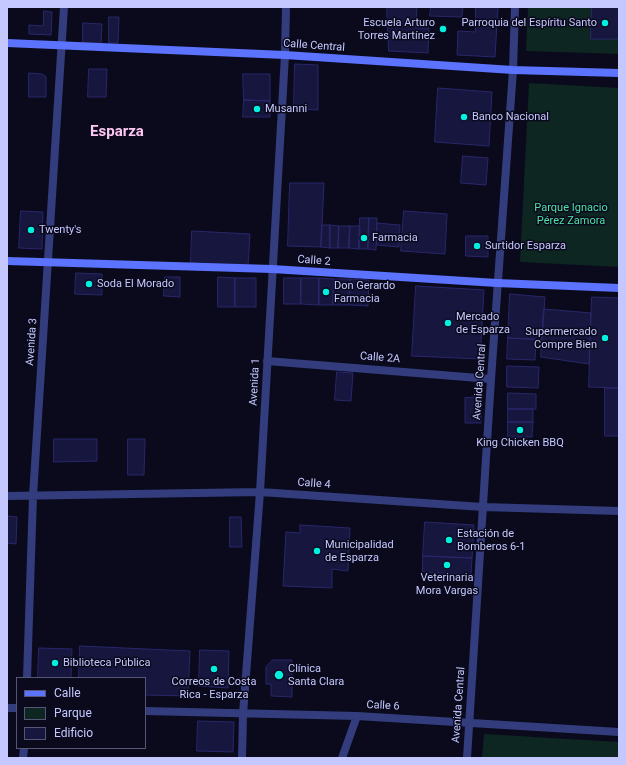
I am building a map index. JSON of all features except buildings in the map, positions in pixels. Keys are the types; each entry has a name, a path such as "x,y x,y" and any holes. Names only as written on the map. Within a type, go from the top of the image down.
{"street":[{"name":"Avenida 3","path":"27,677 33,496 64,7"},
{"name":"Avenida 1","path":"242,758 243,714 260,492 268,361 285,55 286,7"},
{"name":"Avenida Central","path":"466,758 490,379 513,70 515,7"},
{"name":"Calle Central","path":"7,43 285,55 513,70 619,73"},
{"name":"Calle 2","path":"7,261 272,269 497,283 619,288"},
{"name":"Calle 2A","path":"268,361 490,379"},
{"name":"Calle 4","path":"7,496 260,492 483,507 619,512"},
{"name":"Calle 6","path":"146,711 357,716 619,732"},
{"path":"342,758 357,716"}],"green space":[{"path":"528,7 592,7 591,38 619,39 619,54 526,51"},
{"name":"Parque Ignacio Pérez Zamora","path":"529,83 619,88 619,267 520,262"},
{"path":"484,734 619,742 619,758 482,758"}],"place":[{"name":"Parroquia del Espíritu Santo","path":"605,23"},
{"name":"Escuela Arturo Torres Martínez","path":"443,29"},
{"name":"Musanni","path":"257,109"},
{"name":"Banco Nacional","path":"464,117"},
{"name":"Twenty's","path":"31,230"},
{"name":"Farmacia","path":"364,238"},
{"name":"Surtidor Esparza","path":"477,246"},
{"name":"Soda El Morado","path":"89,284"},
{"name":"Don Gerardo Farmacia","path":"326,292"},
{"name":"Mercado de Esparza","path":"448,323"},
{"name":"Supermercado Compre Bien","path":"605,338"},
{"name":"King Chicken BBQ","path":"520,430"},
{"name":"Estación de Bomberos 6-1","path":"449,540"},
{"name":"Municipalidad de Esparza","path":"317,551"},
{"name":"Veterinaria Mora Vargas","path":"447,565"},
{"name":"Biblioteca Pública","path":"55,663"},
{"name":"Correos de Costa Rica - Esparza","path":"214,669"},
{"name":"Clínica Santa Clara","path":"279,675"}],"district":[{"name":"Esparza","path":"117,132"}]}
